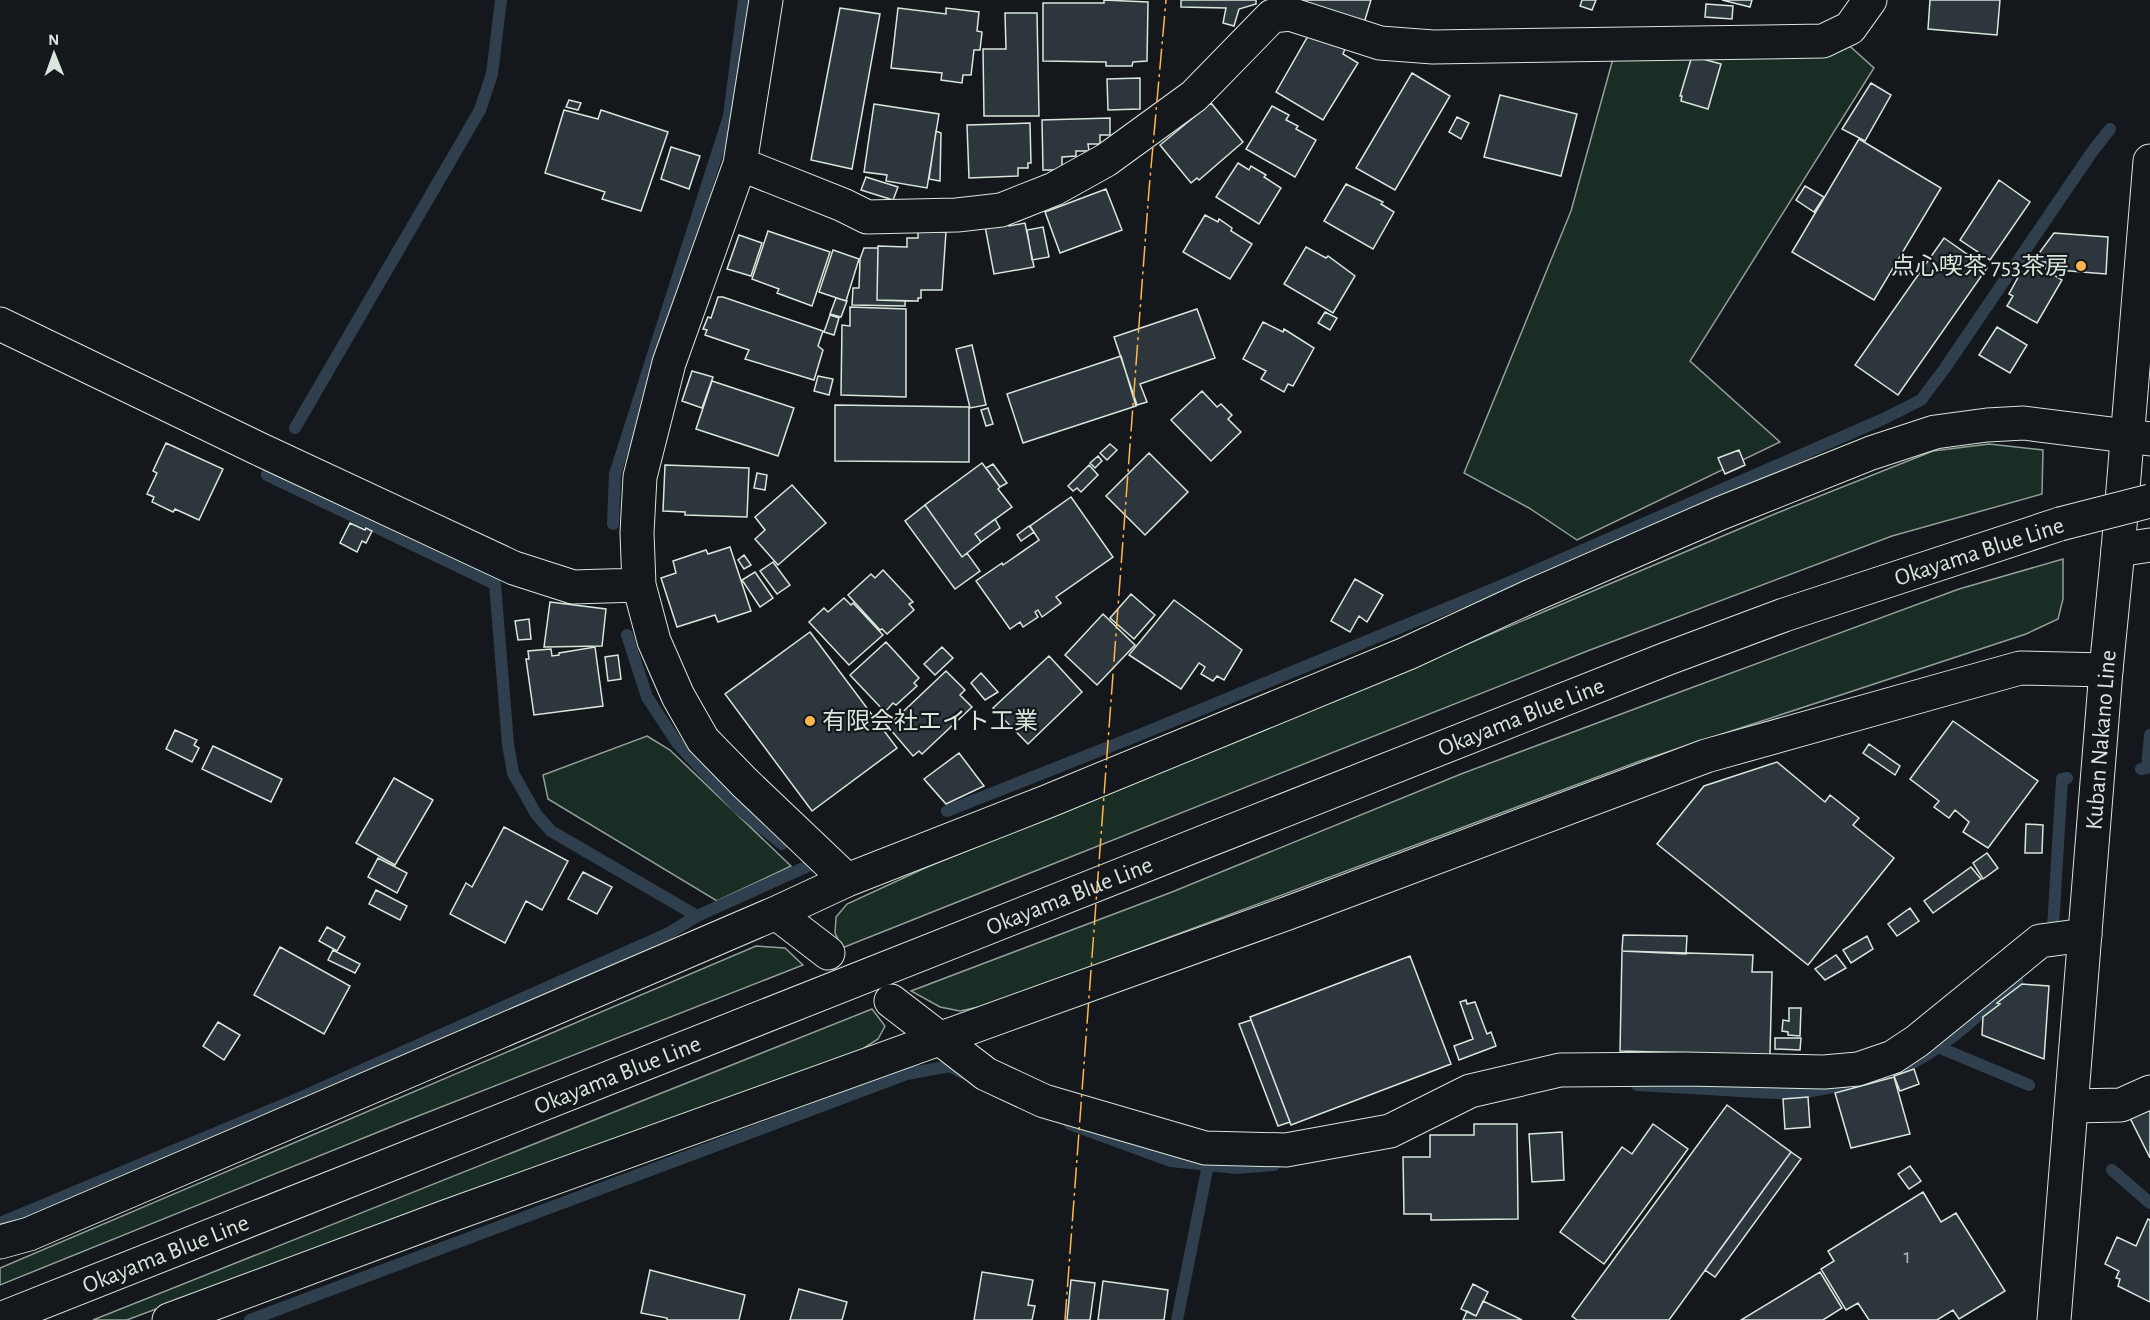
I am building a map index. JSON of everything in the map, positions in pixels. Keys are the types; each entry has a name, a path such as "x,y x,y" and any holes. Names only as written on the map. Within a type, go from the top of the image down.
{"street":[{"path":"766,0 740,164 669,363 640,477 637,533 639,585 654,641 678,696 703,740 847,880"},
{"path":"740,164 843,205 867,217 957,215 1001,210 1054,189 1106,160 1194,96 1272,16 1290,14 1380,44 1433,47 1823,41 1850,28 1870,0"},
{"name":"Kuban Nakano Line","path":"2054,1320 2072,1106 2062,938 2106,670 2134,548 2150,161"},
{"path":"0,324 257,448 514,568 573,587 639,585"},
{"path":"0,1242 29,1234 776,913 847,880 1046,802 1408,653 1531,596 1721,513 1871,453 1935,432 1987,425 2024,423 2138,437"},
{"name":"Okayama Blue Line","path":"0,1319 1666,659 1784,615 2060,524 2150,501"},
{"path":"169,1320 459,1212 1288,913 1706,756 2020,668 2106,670"},
{"path":"776,913 828,953"},
{"path":"891,1001 986,1074 1044,1101 1205,1148 1286,1150 1390,1131 1470,1091 1560,1070 1686,1069 1824,1072 1858,1069 1893,1057 1917,1041 2040,941 2062,938"},
{"path":"2072,1106 2121,1106 2150,1092"}],"green space":[{"path":"1843,40 1874,68 1690,361 1780,442 1577,540 1529,508 1464,473 1571,211 1614,55"},
{"path":"1989,444 2043,450 2042,494 1892,536 1590,650 842,948 835,933 836,917 847,904 925,868 1399,673 1777,513 1933,451"},
{"path":"2063,559 2063,599 2058,619 2026,634 1640,761 988,1005 960,1011 940,1007 911,991 1172,892 1461,774 1959,589"},
{"path":"647,736 670,750 791,866 717,901 548,799 543,775"},
{"path":"756,946 785,948 803,965 408,1120 0,1285 0,1268"},
{"path":"872,1009 885,1026 878,1039 858,1052 392,1220 127,1320 93,1320"}],"building":[{"path":"1104,0 1148,2 1147,61 1133,62 1132,66 1106,66 1106,62 1043,61 1043,3 1104,3"},
{"path":"1181,0 1256,0 1256,4 1239,9 1234,26 1223,23 1226,8 1181,7"},
{"path":"1294,0 1371,0 1364,23"},
{"path":"1582,0 1596,0 1592,10 1580,6"},
{"path":"1722,0 1752,0 1750,7"},
{"path":"1930,0 2000,0 1997,35 1928,29"},
{"path":"1706,4 1733,6 1732,19 1705,17"},
{"path":"840,8 880,14 852,169 811,160"},
{"path":"898,8 946,14 946,8 979,12 977,31 982,32 980,50 974,50 971,75 963,75 962,83 941,80 942,73 891,68"},
{"path":"1005,13 1037,13 1039,116 984,116 983,49 1006,49"},
{"path":"1308,36 1345,49 1343,54 1358,63 1323,120 1276,92"},
{"path":"1692,56 1721,64 1708,109 1681,101 1682,96 1680,96"},
{"path":"1412,73 1450,96 1395,190 1356,168"},
{"path":"1140,78 1140,109 1108,110 1107,79"},
{"path":"1871,83 1891,95 1865,141 1842,129"},
{"path":"1500,95 1577,114 1561,176 1484,157"},
{"path":"569,100 581,103 578,110 566,107"},
{"path":"1211,103 1243,142 1199,180 1197,178 1191,183 1160,145"},
{"path":"874,104 939,114 927,188 886,181 887,175 864,172"},
{"path":"1272,106 1289,115 1286,120 1298,126 1296,129 1316,140 1295,177 1246,149"},
{"path":"564,110 598,119 601,110 668,132 641,211 602,199 605,192 545,173"},
{"path":"1457,117 1469,123 1461,139 1449,132"},
{"path":"1110,118 1110,135 1100,135 1100,144 1088,144 1089,151 1076,151 1076,156 1062,157 1062,170 1043,170 1042,120"},
{"path":"1030,123 1031,163 1028,163 1028,168 1018,168 1018,176 969,178 967,125"},
{"path":"936,131 941,133 940,181 929,179"},
{"path":"1859,139 1941,188 1874,300 1792,252"},
{"path":"671,147 700,156 689,189 661,179"},
{"path":"1238,163 1249,170 1251,166 1281,188 1259,224 1216,197"},
{"path":"866,177 898,187 893,200 861,190"},
{"path":"1999,180 2030,202 1990,260 1960,240"},
{"path":"1346,184 1383,202 1381,204 1394,212 1373,249 1324,221"},
{"path":"1805,186 1824,197 1814,212 1796,200"},
{"path":"1106,189 1122,230 1060,253 1045,212"},
{"path":"1205,215 1218,222 1219,219 1232,228 1231,231 1252,244 1230,279 1183,252"},
{"path":"1008,221 1009,226 1025,223 1034,267 994,274 985,226"},
{"path":"1043,227 1049,257 1032,260 1027,230"},
{"path":"768,231 830,252 812,306 777,293 779,289 752,279"},
{"path":"918,231 946,232 942,290 921,290 921,298 918,298 918,301 877,300 878,246 907,247 907,238 918,238"},
{"path":"2054,233 2108,237 2106,274 2046,269 2046,262 2042,262 2041,268 2033,267 2034,260"},
{"path":"739,235 762,243 751,276 727,269"},
{"path":"1944,238 1987,268 1898,395 1855,365"},
{"path":"1306,247 1326,258 1328,256 1355,276 1333,313 1284,284"},
{"path":"864,248 878,248 877,300 905,301 905,306 852,305 853,288 859,288 860,259"},
{"path":"833,250 859,259 846,301 819,292"},
{"path":"2030,268 2038,273 2051,273 2062,280 2037,323 2007,306 2013,296 2009,294 2021,272 2026,274"},
{"path":"718,297 823,331 818,346 823,350 814,380 745,359 749,350 705,335 707,330 703,329 708,317 711,318"},
{"path":"836,298 847,301 841,317 830,314"},
{"path":"850,307 906,309 906,397 841,395 842,325 850,326"},
{"path":"1197,309 1215,358 1140,384 1147,402 1137,405 1114,337"},
{"path":"1325,312 1337,318 1330,330 1318,323"},
{"path":"830,315 839,318 834,335 824,332"},
{"path":"1263,322 1283,332 1284,329 1314,348 1293,386 1288,384 1284,392 1261,379 1266,371 1243,359"},
{"path":"1997,327 2027,345 2010,373 1979,355"},
{"path":"972,345 986,405 970,408 956,349"},
{"path":"1121,356 1136,406 1023,443 1007,394"},
{"path":"692,371 713,377 702,408 682,401"},
{"path":"818,376 833,379 829,395 814,391"},
{"path":"712,381 794,408 778,456 696,429"},
{"path":"1202,391 1217,407 1221,404 1232,415 1228,419 1241,432 1211,461 1171,420"},
{"path":"835,405 969,407 969,462 835,461"},
{"path":"988,408 993,424 986,426 981,410"},
{"path":"166,443 223,469 199,520 175,509 173,512 152,502 154,497 147,494 157,473 153,471"},
{"path":"1110,444 1117,450 1107,460 1100,453"},
{"path":"1739,450 1745,465 1725,474 1718,458"},
{"path":"1149,453 1188,492 1145,535 1106,496"},
{"path":"1098,456 1102,461 1095,468 1090,463"},
{"path":"982,463 1012,507 975,534 981,542 962,557 925,505"},
{"path":"993,464 1007,483 1000,487 986,468"},
{"path":"665,465 749,468 747,517 685,515 685,512 663,511"},
{"path":"1089,465 1098,475 1081,492 1077,488 1073,491 1068,486"},
{"path":"757,473 767,475 765,490 754,488"},
{"path":"792,485 826,523 778,565 755,539 765,530 755,517"},
{"path":"1071,497 1113,557 1056,597 1061,603 1042,617 1038,610 1035,612 1038,617 1023,627 1020,622 1010,629 976,581 1039,540 1030,526"},
{"path":"925,505 962,557 967,553 980,571 955,589 905,521"},
{"path":"995,519 1000,528 981,542 975,534"},
{"path":"350,523 372,531 366,543 362,541 357,552 340,543"},
{"path":"1029,526 1034,532 1021,541 1017,535"},
{"path":"730,547 751,611 718,622 715,615 677,627 661,578 676,573 673,561 706,550 708,554"},
{"path":"744,555 751,565 744,569 738,560"},
{"path":"773,562 790,585 777,594 760,571"},
{"path":"883,570 913,602 909,604 914,610 887,634 882,629 880,630 848,595 871,574 875,578"},
{"path":"755,572 773,598 760,607 742,580"},
{"path":"1355,579 1383,595 1367,622 1359,616 1350,632 1331,621"},
{"path":"1131,594 1155,615 1134,639 1110,618"},
{"path":"844,598 851,605 853,603 883,635 849,665 809,622 824,608 828,612"},
{"path":"1174,600 1242,650 1224,680 1217,676 1213,681 1201,674 1205,667 1199,663 1181,689 1129,655"},
{"path":"550,602 606,609 602,646 544,647"},
{"path":"1103,614 1135,645 1097,685 1065,655"},
{"path":"529,619 531,639 518,640 515,621"},
{"name":"有限会社エイト工業","path":"810,632 897,748 812,811 725,694"},
{"path":"886,642 919,678 914,683 917,686 896,705 893,703 885,712 850,675"},
{"path":"595,647 603,706 534,715 526,659 529,659 528,651 551,649 552,656"},
{"path":"942,647 953,658 935,675 924,664"},
{"path":"618,655 621,679 608,681 605,657"},
{"path":"1049,656 1082,692 1028,744 993,708"},
{"path":"946,671 965,690 960,695 972,707 922,754 919,751 913,756 889,725"},
{"path":"981,673 998,692 985,700 971,683"},
{"path":"1953,721 2038,781 1988,848 1963,832 1969,822 1955,810 1949,818 1934,807 1939,801 1910,779"},
{"path":"175,730 197,740 194,745 199,748 192,762 166,749"},
{"path":"1869,744 1900,766 1895,775 1863,753"},
{"path":"213,746 282,779 271,802 202,769"},
{"path":"959,753 984,786 946,804 924,779"},
{"path":"1777,762 1825,802 1830,795 1859,818 1853,825 1894,858 1808,965 1657,844 1704,786"},
{"path":"394,778 433,800 395,865 356,843"},
{"path":"2026,824 2043,825 2042,853 2025,853"},
{"path":"504,827 568,861 542,910 526,901 505,943 450,914 466,883 472,887"},
{"path":"1987,853 1998,868 1983,879 1973,863"},
{"path":"378,858 407,873 397,893 368,877"},
{"path":"1971,867 1981,879 1933,913 1924,901"},
{"path":"583,872 612,887 597,914 568,899"},
{"path":"376,890 407,906 400,920 369,904"},
{"path":"1910,908 1919,921 1897,936 1888,924"},
{"path":"327,927 345,937 337,951 319,941"},
{"path":"1623,935 1687,936 1686,954 1622,951"},
{"path":"1867,936 1873,949 1851,963 1843,950"},
{"path":"280,947 350,986 324,1034 254,995"},
{"path":"333,950 360,964 355,973 328,960"},
{"path":"1622,951 1753,955 1752,972 1772,972 1770,1055 1620,1051"},
{"path":"1836,955 1846,968 1825,980 1815,969"},
{"path":"1410,956 1451,1064 1291,1125 1250,1017"},
{"path":"2022,984 2049,986 2044,1059 1982,1035 1983,1017"},
{"path":"1466,1000 1467,1004 1475,1002 1487,1034 1491,1032 1496,1046 1459,1060 1454,1046 1473,1039 1460,1002"},
{"path":"1789,1008 1801,1008 1800,1036 1788,1035 1788,1032 1782,1031 1783,1020 1789,1021"},
{"path":"1251,1020 1290,1122 1278,1126 1239,1024"},
{"path":"218,1022 240,1035 224,1060 203,1046"},
{"path":"1775,1038 1801,1038 1800,1050 1775,1049"},
{"path":"1914,1069 1919,1084 1900,1091 1894,1076"},
{"path":"1894,1077 1910,1134 1851,1148 1835,1093"},
{"path":"1808,1097 1810,1127 1785,1129 1783,1099"},
{"path":"1727,1105 1791,1152 1669,1320 1577,1320 1572,1316"},
{"path":"2150,1106 2150,1158 2129,1116"},
{"path":"1474,1124 1517,1124 1518,1219 1431,1220 1431,1214 1404,1214 1403,1157 1430,1157 1430,1135 1474,1135"},
{"path":"1653,1124 1688,1149 1604,1264 1560,1232 1622,1147 1632,1154"},
{"path":"1562,1132 1564,1180 1532,1182 1529,1134"},
{"path":"1791,1152 1801,1159 1715,1277 1705,1270"},
{"path":"1910,1166 1921,1181 1909,1189 1898,1174"},
{"path":"1923,1192 1941,1222 1956,1213 2005,1291 1959,1319 1953,1310 1937,1320 1869,1320 1858,1303 1846,1310 1821,1269 1834,1261 1828,1251"},
{"path":"2148,1219 2150,1220 2150,1302 2118,1286 2120,1279 2116,1278 2119,1271 2105,1264 2117,1237 2136,1246"},
{"path":"650,1270 745,1295 739,1320 667,1320 667,1318 641,1313"},
{"path":"982,1272 1033,1280 1028,1305 1035,1306 1032,1320 974,1320"},
{"path":"1820,1272 1842,1308 1823,1320 1741,1320"},
{"path":"1071,1280 1095,1283 1090,1320 1067,1320"},
{"path":"1103,1281 1168,1290 1164,1320 1098,1320"},
{"path":"1473,1284 1488,1292 1476,1316 1461,1309"},
{"path":"799,1289 847,1302 842,1320 790,1320"},
{"path":"1483,1301 1522,1320 1463,1320 1467,1311 1476,1316"}],"waterway":[{"path":"295,428 480,110 492,74 501,0"},
{"path":"613,524 615,474 729,116 744,0"},
{"path":"947,811 1144,733 1503,585 1881,420 1921,400 2110,129"},
{"path":"269,471 267,475 495,584 508,744 513,773 536,814 551,831 697,916"},
{"path":"627,635 647,697 677,743 737,807 782,844"},
{"path":"2141,769 2147,768 2150,735"},
{"path":"2050,937 2053,927 2062,779 2067,778"},
{"path":"0,1223 295,1100 669,933 697,916 808,866"},
{"path":"1900,1069 1947,1041 2017,980"},
{"path":"1938,1047 2029,1085"},
{"path":"250,1320 907,1074 950,1066 963,1073"},
{"path":"1637,1085 1795,1094 1843,1085"},
{"path":"1070,1124 1171,1161 1236,1168 1274,1165"},
{"path":"1177,1320 1208,1165"},
{"path":"2112,1170 2150,1203"}],"power":[{"path":"1065,1320 1149,190 1166,0"}],"place":[{"name":"点心喫茶 753茶房","path":"2081,266"},
{"name":"有限会社エイト工業","path":"810,721"}]}
